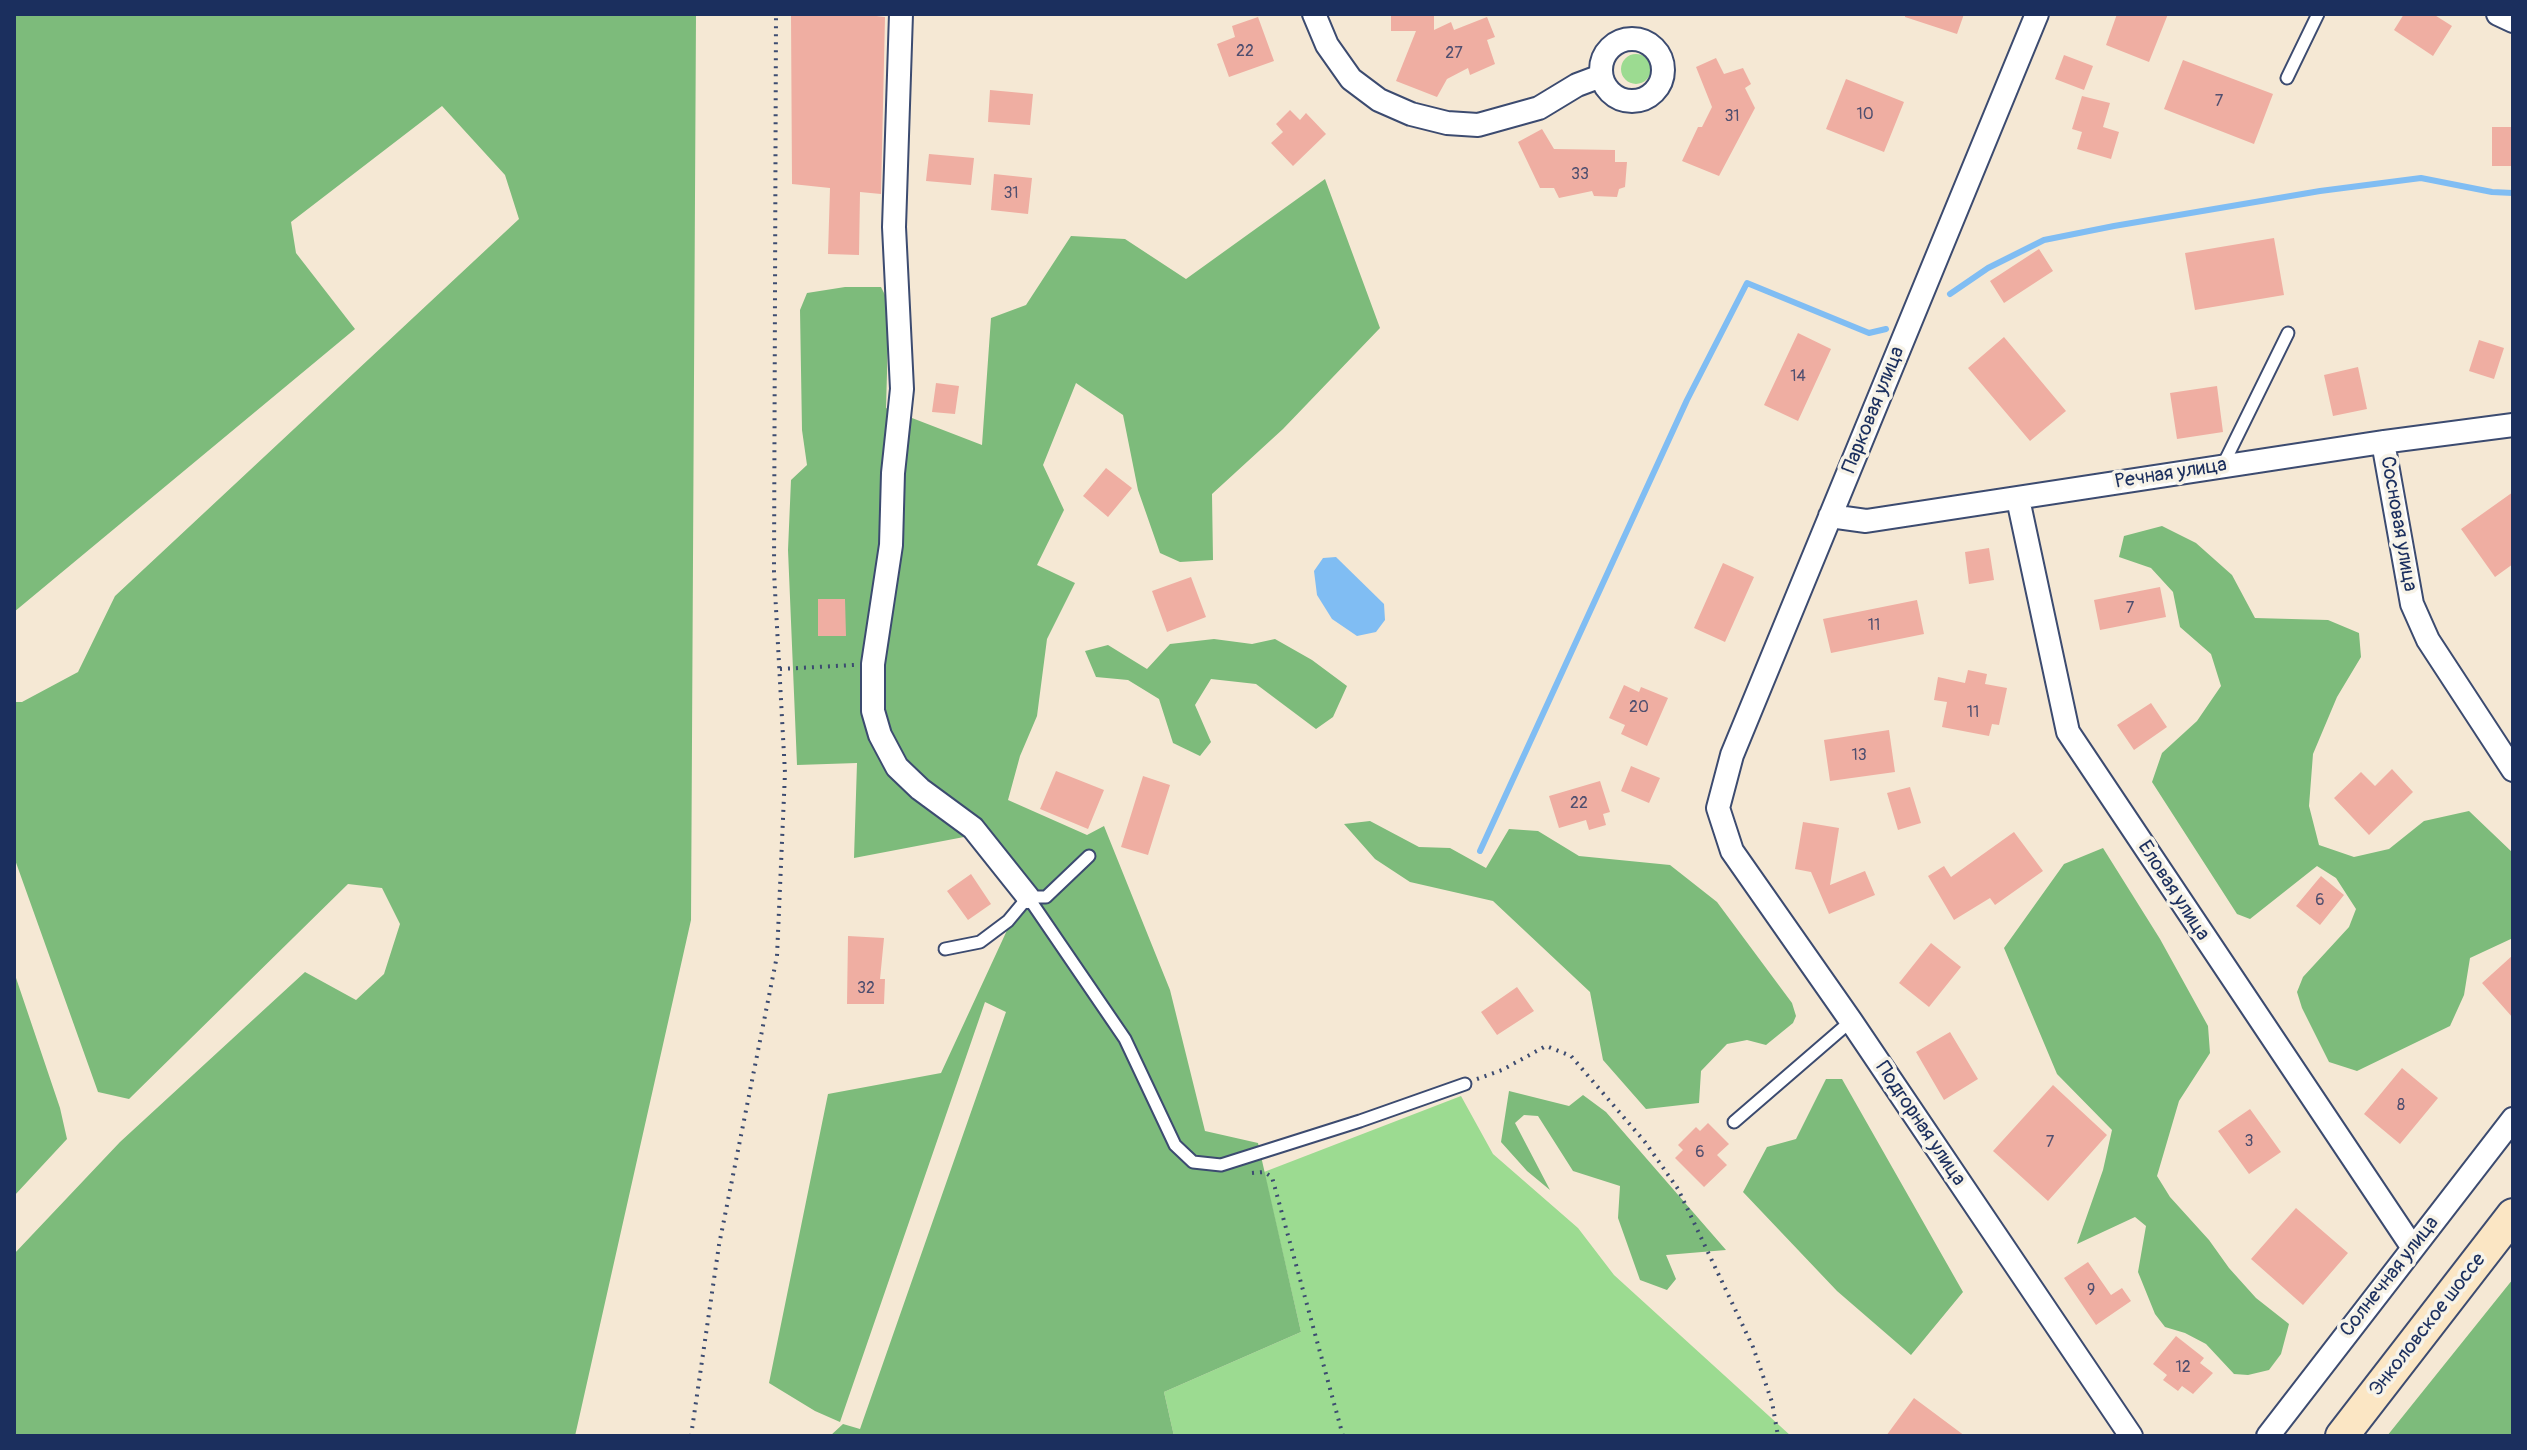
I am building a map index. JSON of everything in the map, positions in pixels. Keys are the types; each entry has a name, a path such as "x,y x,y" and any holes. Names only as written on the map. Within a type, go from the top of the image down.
{"main road":[{"name":"Энколовское шоссе","path":"2342,1436 2513,1215"}],"street":[{"path":"901,14 894,227 902,389 893,473 891,545 873,664 873,711 880,735 897,767 920,789 973,828 1028,897"},
{"path":"1314,14 1327,45 1351,79 1379,100 1447,123 1478,125 1539,108 1577,85 1601,76"},
{"name":"Парковая улица","path":"1718,808 1732,755 2037,14"},
{"path":"2498,14 2513,21"},
{"name":"Речная улица","path":"1830,516 1866,521 2513,425"},
{"name":"Сосновая улица","path":"2383,442 2412,604 2428,640 2513,770"},
{"name":"Еловая улица","path":"2018,499 2068,732 2413,1248"},
{"name":"Подгорная улица","path":"1718,808 1732,851 1851,1021 2131,1436"},
{"name":"Солнечная улица","path":"2268,1436 2513,1119"}],"lane":[{"path":"2287,78 2318,14"},
{"path":"2223,466 2288,333"},
{"path":"1028,897 1046,897 1089,856"},
{"path":"945,949 980,942 1008,921 1028,897"},
{"path":"1028,897 1125,1039 1175,1145 1193,1162 1221,1165 1465,1084"},
{"path":"1734,1122 1851,1021"}],"path":[{"path":"691,1436 719,1245 777,956 785,773 774,572 776,14"},
{"path":"780,669 873,664"},
{"path":"1465,1084 1502,1070 1546,1046 1571,1056 1645,1142 1678,1189 1753,1347 1772,1402 1778,1436"},
{"path":"1272,1177 1343,1436"}],"green space":[{"path":"14,14 696,14 691,920 575,1436 14,1436 14,1254 120,1142 305,972 356,1000 384,974 400,924 382,888 348,884 129,1099 98,1092 14,857 14,702 22,702 78,672 115,596 519,219 505,175 442,106 291,222 296,253 355,329 14,612"},
{"path":"1636,54 1647,58 1651,69 1647,80 1636,84 1625,80 1621,69 1625,58"},
{"path":"1325,179 1380,328 1283,429 1212,494 1213,560 1180,562 1160,553 1138,490 1123,415 1076,383 1043,465 1064,510 1037,565 1075,583 1047,639 1037,716 1020,756 1008,800 1087,835 1104,826 1170,990 1205,1131 1258,1143 1301,1332 1164,1392 1174,1436 830,1436 843,1424 860,1429 1006,1012 985,1002 840,1422 769,1383 828,1094 941,1073 1021,900 964,837 854,858 857,763 797,765 788,550 791,480 807,465 802,430 800,310 807,293 845,287 881,287 889,303 886,408 982,445 991,318 1026,305 1071,236 1125,239 1186,279"},
{"path":"2162,526 2196,543 2232,575 2255,618 2328,620 2359,633 2361,657 2337,697 2313,754 2309,806 2319,845 2354,857 2389,849 2424,821 2469,811 2513,853 2513,938 2470,958 2464,995 2450,1026 2357,1071 2329,1062 2297,992 2303,977 2349,927 2356,909 2336,878 2317,866 2250,919 2237,914 2152,782 2162,753 2197,721 2221,686 2211,654 2180,627 2173,592 2151,568 2119,557 2124,536"},
{"path":"1214,639 1252,644 1275,639 1312,660 1347,686 1333,717 1316,729 1256,684 1211,679 1195,705 1211,742 1200,756 1173,743 1159,699 1128,680 1096,677 1085,651 1108,645 1147,669 1170,644"},
{"path":"1370,821 1419,847 1450,848 1486,868 1509,829 1538,831 1579,856 1670,865 1717,902 1792,1003 1796,1016 1793,1023 1766,1045 1747,1040 1727,1044 1701,1071 1699,1103 1646,1109 1603,1060 1590,992 1493,901 1410,882 1375,859 1344,824"},
{"path":"2103,848 2160,939 2208,1026 2210,1053 2179,1101 2157,1176 2170,1197 2209,1240 2229,1268 2256,1298 2289,1324 2281,1354 2269,1370 2248,1375 2234,1374 2206,1344 2165,1327 2155,1314 2138,1272 2146,1226 2135,1217 2077,1244 2103,1170 2112,1130 2057,1074 2004,948 2064,864"},
{"path":"14,972 60,1108 67,1139 14,1196"},
{"path":"1826,1079 1842,1079 1963,1292 1911,1355 1837,1291 1743,1192 1767,1147 1796,1139"},
{"path":"1509,1091 1569,1106 1583,1095 1606,1112 1726,1250 1666,1255 1676,1279 1667,1290 1640,1280 1618,1218 1620,1186 1573,1171 1538,1116 1524,1115 1515,1123 1550,1190 1527,1171 1501,1142"},
{"path":"1461,1096 1493,1154 1578,1228 1614,1275 1791,1436 1174,1436 1164,1392 1301,1332 1264,1172"},
{"path":"2513,1279 2513,1436 2387,1436"}],"water":[{"path":"1336,557 1384,604 1385,620 1376,632 1357,636 1332,619 1317,595 1314,571 1323,558"}],"building":[{"path":"791,14 885,17 881,194 860,192 859,255 828,254 830,188 792,184"},
{"path":"1391,14 1434,14 1434,30 1451,22 1454,30 1487,17 1495,37 1487,40 1495,64 1470,75 1468,68 1447,79 1437,97 1396,81 1416,31 1391,31"},
{"path":"1905,14 1964,14 1957,34 1905,17"},
{"path":"2117,14 2168,14 2149,62 2106,45"},
{"path":"2404,14 2433,14 2452,26 2433,56 2394,30"},
{"path":"1258,17 1274,61 1229,77 1217,44 1235,37 1232,26"},
{"path":"2064,55 2093,66 2084,90 2055,79"},
{"path":"1716,58 1724,74 1743,68 1751,84 1745,88 1755,108 1719,176 1682,161 1698,127 1702,127 1712,107 1696,67"},
{"path":"2183,60 2273,94 2254,144 2164,109"},
{"path":"1846,79 1904,102 1884,152 1826,129"},
{"path":"990,90 1033,94 1030,125 988,122"},
{"path":"2082,96 2110,103 2103,127 2119,132 2111,159 2077,149 2082,132 2072,129"},
{"path":"1290,110 1300,120 1306,113 1326,134 1293,166 1271,143 1283,132 1276,124"},
{"path":"2492,127 2513,127 2513,166 2492,166"},
{"path":"1542,129 1554,149 1615,150 1615,162 1627,162 1625,187 1619,189 1617,197 1594,196 1592,191 1559,198 1554,188 1540,188 1518,142"},
{"path":"929,154 974,158 971,185 926,181"},
{"path":"994,174 1032,178 1028,214 991,210"},
{"path":"2274,238 2284,295 2195,310 2185,253"},
{"path":"2039,249 2053,271 2004,303 1990,281"},
{"path":"1798,333 1831,349 1798,421 1764,405"},
{"path":"2004,337 2066,411 2030,441 1968,368"},
{"path":"2479,340 2504,348 2494,379 2469,371"},
{"path":"2358,367 2367,409 2333,416 2324,375"},
{"path":"936,383 959,386 955,414 932,412"},
{"path":"2217,386 2223,432 2177,439 2170,393"},
{"path":"1106,468 1132,488 1108,517 1083,496"},
{"path":"2513,492 2513,564 2495,577 2461,529"},
{"path":"1989,548 1994,580 1969,584 1965,552"},
{"path":"1723,563 1754,577 1725,642 1694,628"},
{"path":"1191,577 1206,617 1167,632 1152,591"},
{"path":"2160,587 2166,617 2100,630 2094,600"},
{"path":"818,599 845,599 846,636 818,636"},
{"path":"1917,600 1924,634 1831,653 1823,619"},
{"path":"1968,670 1987,674 1985,684 2007,688 1999,725 1992,724 1989,736 1942,727 1947,702 1934,700 1938,677 1965,683"},
{"path":"1624,685 1639,692 1641,687 1668,698 1647,746 1621,734 1625,725 1609,718"},
{"path":"2151,703 2167,727 2134,750 2117,725"},
{"path":"1889,730 1895,772 1830,781 1824,740"},
{"path":"1631,766 1660,778 1649,803 1621,791"},
{"path":"2392,769 2413,792 2369,835 2334,798 2361,772 2375,786"},
{"path":"1056,771 1104,790 1088,829 1040,809"},
{"path":"1143,776 1170,785 1148,855 1121,847"},
{"path":"1600,781 1610,812 1603,814 1606,825 1589,830 1586,820 1559,828 1549,796"},
{"path":"1910,787 1921,823 1898,830 1887,793"},
{"path":"1803,822 1839,828 1830,885 1865,871 1875,895 1829,914 1811,872 1795,869"},
{"path":"2014,832 2043,871 1995,905 1990,898 1954,920 1928,876 1944,866 1951,877"},
{"path":"971,874 991,904 968,920 947,891"},
{"path":"2321,876 2344,895 2320,925 2296,906"},
{"path":"848,936 884,938 880,979 885,979 884,1004 847,1004"},
{"path":"1931,943 1961,967 1929,1007 1899,983"},
{"path":"2513,955 2513,1018 2482,983"},
{"path":"1517,987 1534,1011 1497,1035 1481,1012"},
{"path":"1950,1032 1978,1079 1944,1100 1916,1052"},
{"path":"2402,1068 2438,1098 2400,1144 2364,1114"},
{"path":"2053,1085 2107,1135 2048,1201 1993,1151"},
{"path":"2250,1109 2281,1152 2249,1174 2218,1131"},
{"path":"1708,1123 1729,1144 1717,1155 1727,1165 1704,1187 1675,1158 1683,1150 1678,1145 1696,1127 1700,1131"},
{"path":"2296,1208 2348,1253 2303,1305 2251,1259"},
{"path":"2088,1262 2111,1295 2122,1288 2131,1301 2096,1325 2064,1278"},
{"path":"2176,1336 2204,1358 2200,1363 2213,1373 2193,1394 2182,1386 2178,1391 2163,1380 2167,1375 2153,1364"},
{"path":"1914,1398 1965,1436 1886,1436"}],"waterway":[{"path":"1950,294 1988,268 2044,240 2114,226 2320,191 2421,178 2513,193"},
{"path":"1480,851 1687,400 1747,283 1869,333 1886,329"}]}
